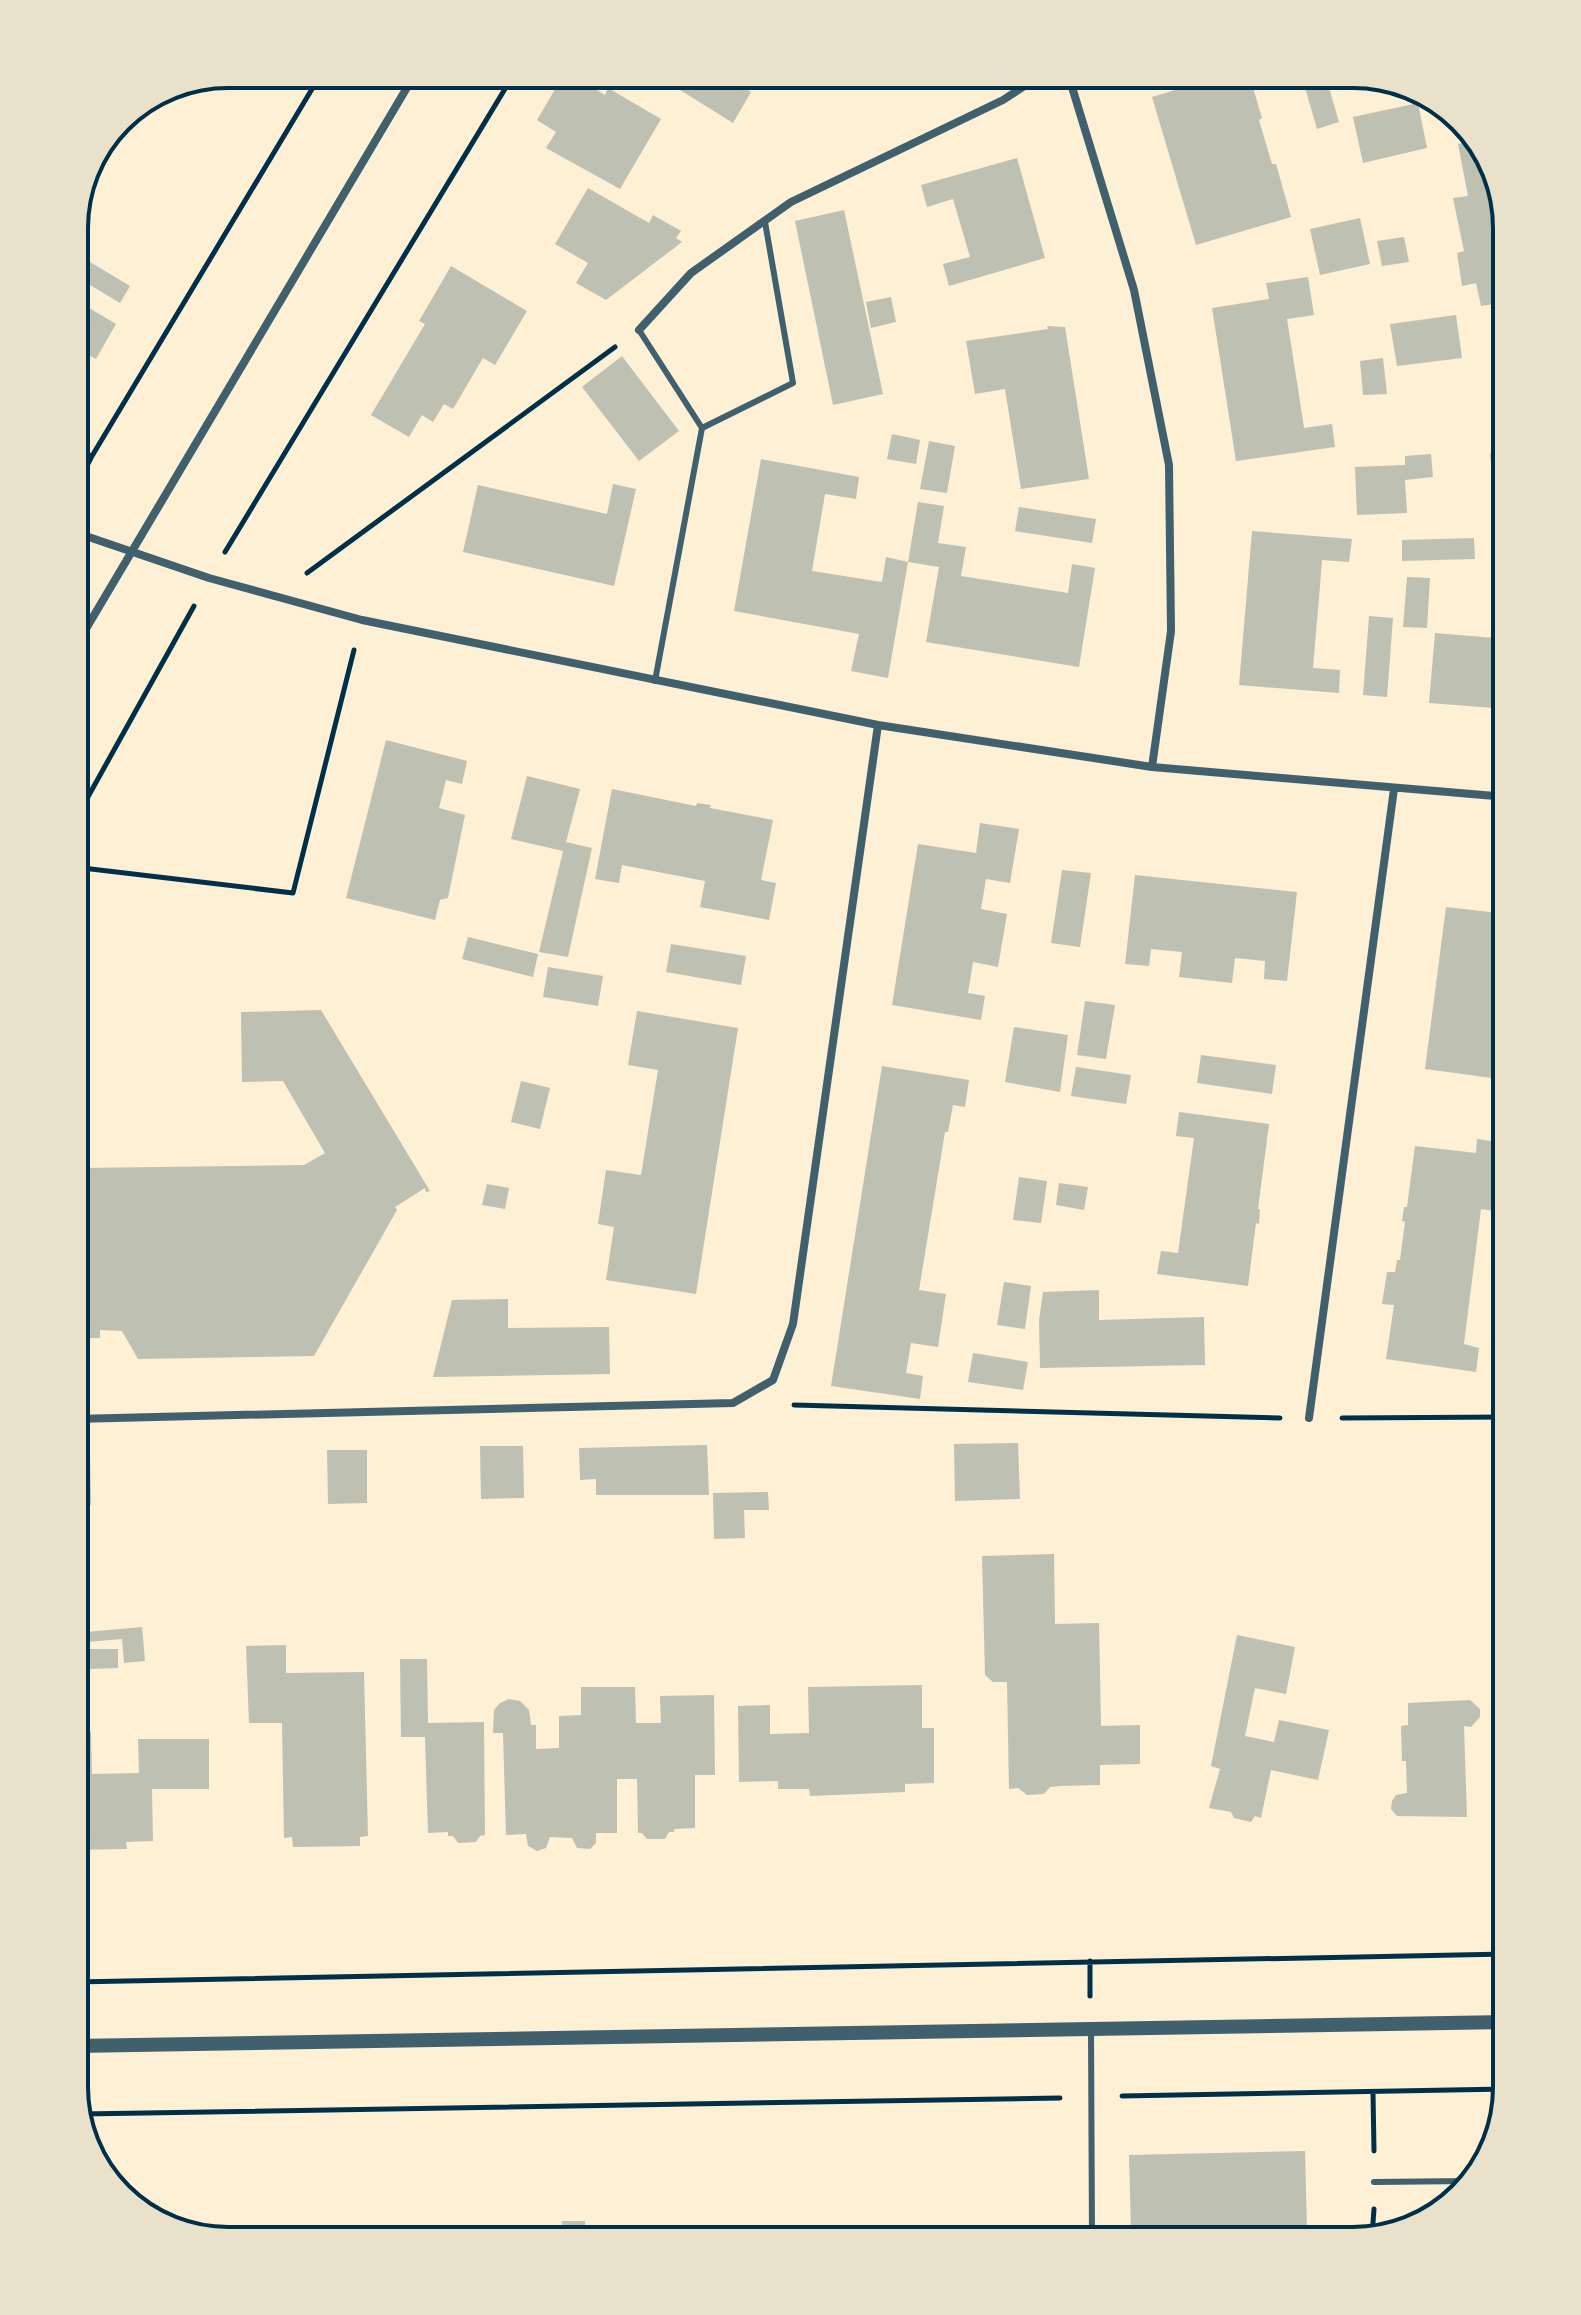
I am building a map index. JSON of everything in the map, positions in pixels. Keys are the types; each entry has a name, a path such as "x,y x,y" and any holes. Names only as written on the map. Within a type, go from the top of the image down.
{"street":[{"path":"88,626 407,88"},
{"path":"639,330 691,273 791,202 1003,100 1021,88"},
{"path":"1072,88 1134,290 1169,465 1171,631 1152,767"},
{"path":"88,537 209,578 362,620 878,725 1152,767 1493,796"},
{"path":"88,1419 733,1403 773,1380 793,1324 878,725"},
{"path":"1309,1418 1394,789"},
{"path":"88,2046 1493,2022"}],"lane":[{"path":"702,428 793,383 765,222"},
{"path":"639,330 702,428 655,681"},
{"path":"1091,2029 1092,2227"},
{"path":"1374,2182 1456,2181"}],"path":[{"path":"88,464 313,88"},
{"path":"88,797 209,578 506,88"},
{"path":"276,595 639,330"},
{"path":"88,454 92,456"},
{"path":"88,869 293,893 362,620"},
{"path":"733,1403 1309,1418 1493,1417"},
{"path":"88,1982 1493,1954"},
{"path":"91,2114 1493,2089"}],"building":[{"path":"556,88 593,88 605,95 608,88 661,119 620,189 546,148 556,132 537,120"},
{"path":"677,88 745,88 751,92 733,123"},
{"path":"1182,88 1253,88 1262,118 1259,120 1291,217 1196,245 1152,97"},
{"path":"1305,88 1329,88 1339,122 1317,129"},
{"path":"1417,103 1427,148 1363,163 1353,117"},
{"path":"1464,143 1474,158 1492,210 1493,304 1481,306 1476,283 1462,286 1457,253 1464,251 1453,198 1468,196 1458,144"},
{"path":"1017,158 1045,258 949,286 943,264 970,257 953,199 927,207 921,185"},
{"path":"588,188 649,223 653,215 681,231 676,238 682,242 606,300 576,283 588,263 555,244"},
{"path":"844,210 883,394 833,405 795,221"},
{"path":"1360,218 1370,264 1320,275 1310,229"},
{"path":"1404,237 1409,262 1382,266 1377,241"},
{"path":"90,262 130,286 120,303 88,284"},
{"path":"451,266 527,311 495,365 483,358 453,409 444,404 433,422 422,415 409,437 371,415 425,324 419,321"},
{"path":"1308,277 1314,315 1287,319 1304,428 1332,424 1335,447 1236,461 1212,308 1269,299 1266,283"},
{"path":"891,297 896,322 871,328 866,302"},
{"path":"88,307 116,324 96,359 88,355"},
{"path":"1456,315 1462,358 1397,366 1390,324"},
{"path":"1047,326 1065,327 1089,479 1021,489 1005,389 975,394 966,341 1048,329"},
{"path":"622,356 679,431 639,461 582,387"},
{"path":"1383,358 1387,394 1363,395 1360,361"},
{"path":"892,434 920,440 916,464 887,459"},
{"path":"929,441 955,446 947,493 920,489"},
{"path":"1431,454 1433,477 1405,480 1407,513 1357,515 1355,467 1405,465 1405,456"},
{"path":"1490,454 1493,454 1493,474 1492,474"},
{"path":"761,459 859,477 856,499 825,494 812,571 882,582 886,557 908,562 888,678 851,671 859,634 734,611"},
{"path":"613,484 636,489 614,586 463,552 478,485 607,514"},
{"path":"918,502 944,506 938,543 966,547 961,576 1068,593 1072,564 1095,568 1079,667 926,642 939,567 908,562"},
{"path":"1019,507 1096,519 1092,543 1015,531"},
{"path":"1252,531 1352,539 1349,562 1322,560 1313,668 1340,670 1339,693 1239,685"},
{"path":"1474,538 1475,559 1402,561 1402,540"},
{"path":"1407,577 1430,578 1427,628 1403,627"},
{"path":"1369,616 1393,618 1387,697 1363,695"},
{"path":"1435,633 1493,638 1493,708 1429,703"},
{"path":"386,740 467,761 462,784 446,780 439,808 465,815 448,898 440,900 435,920 346,898"},
{"path":"527,776 580,789 566,842 592,848 568,957 539,952 563,851 511,839"},
{"path":"612,789 696,806 697,803 711,805 710,808 773,820 761,880 776,883 769,920 700,907 705,881 622,865 619,883 595,879"},
{"path":"980,823 1019,829 1010,883 986,879 981,909 1007,914 998,967 973,962 968,993 985,996 981,1020 892,1005 918,844 976,853"},
{"path":"1062,870 1091,873 1080,947 1051,943"},
{"path":"1135,875 1297,892 1287,981 1264,979 1265,961 1235,958 1232,983 1179,977 1182,952 1151,949 1149,966 1125,964"},
{"path":"1446,907 1493,912 1493,1078 1425,1069"},
{"path":"468,937 538,954 533,977 462,959"},
{"path":"671,944 746,956 741,985 666,972"},
{"path":"548,967 603,976 598,1006 543,997"},
{"path":"1085,1001 1115,1005 1106,1059 1077,1055"},
{"path":"321,1010 430,1191 426,1192 425,1188 395,1207 397,1210 314,1356 138,1359 122,1331 100,1330 100,1338 88,1338 88,1168 304,1165 325,1153 283,1081 242,1082 241,1012"},
{"path":"637,1011 738,1028 696,1294 606,1280 614,1227 598,1224 606,1170 641,1175 658,1070 628,1065"},
{"path":"1014,1027 1068,1035 1060,1092 1005,1082"},
{"path":"1201,1055 1276,1065 1272,1094 1197,1083"},
{"path":"882,1066 969,1080 965,1107 953,1105 948,1132 945,1132 919,1290 946,1294 938,1347 911,1343 906,1373 923,1376 920,1399 831,1386"},
{"path":"1076,1067 1131,1075 1126,1104 1071,1096"},
{"path":"521,1081 550,1088 540,1129 511,1122"},
{"path":"1179,1112 1269,1124 1258,1209 1259,1224 1256,1223 1248,1286 1157,1274 1161,1251 1178,1253 1194,1138 1176,1136"},
{"path":"1477,1139 1493,1141 1493,1211 1481,1209 1464,1344 1479,1348 1476,1372 1386,1359 1394,1305 1382,1304 1387,1272 1395,1272 1397,1260 1400,1260 1405,1222 1402,1221 1404,1207 1407,1207 1415,1146 1476,1153"},
{"path":"1019,1177 1047,1181 1041,1223 1013,1220"},
{"path":"1059,1183 1088,1187 1084,1210 1056,1205"},
{"path":"487,1184 509,1188 505,1209 482,1205"},
{"path":"1004,1282 1031,1286 1025,1329 997,1325"},
{"path":"1099,1290 1099,1320 1204,1317 1205,1365 1040,1368 1039,1320 1043,1292"},
{"path":"508,1299 508,1328 609,1327 610,1374 433,1377 452,1300"},
{"path":"973,1353 1028,1362 1023,1390 968,1382"},
{"path":"1018,1443 1020,1499 955,1501 954,1444"},
{"path":"707,1445 709,1495 596,1495 596,1479 580,1480 579,1448"},
{"path":"480,1446 523,1446 524,1498 481,1499"},
{"path":"327,1450 367,1450 367,1503 328,1504"},
{"path":"88,1454 90,1454 91,1505 88,1505"},
{"path":"768,1492 769,1510 744,1510 745,1538 714,1539 713,1493"},
{"path":"1054,1554 1055,1624 1099,1623 1101,1726 1140,1725 1140,1764 1100,1765 1100,1785 1050,1787 1044,1794 1027,1795 1018,1788 1009,1789 1007,1682 993,1682 985,1675 982,1556"},
{"path":"142,1627 145,1661 124,1663 122,1639 88,1642 88,1632"},
{"path":"1237,1635 1295,1647 1286,1694 1255,1688 1245,1736 1274,1742 1279,1720 1329,1730 1318,1780 1271,1770 1261,1818 1255,1816 1251,1822 1234,1818 1231,1812 1209,1808 1220,1769 1211,1766"},
{"path":"286,1645 286,1673 364,1672 368,1836 360,1837 360,1846 293,1847 292,1837 284,1838 282,1723 249,1723 246,1646"},
{"path":"89,1649 118,1649 118,1668 89,1669"},
{"path":"400,1659 427,1659 428,1723 484,1722 485,1835 476,1842 458,1843 453,1836 448,1836 448,1832 428,1833 425,1737 401,1737"},
{"path":"922,1685 922,1728 934,1728 934,1783 905,1784 905,1792 810,1796 809,1789 778,1789 778,1781 739,1782 738,1706 770,1705 770,1734 809,1733 808,1687"},
{"path":"581,1687 635,1687 636,1723 661,1723 660,1696 714,1695 715,1775 695,1775 695,1828 674,1829 665,1839 647,1839 638,1833 637,1779 617,1779 617,1833 596,1833 596,1843 590,1849 577,1848 572,1838 550,1837 546,1848 537,1851 528,1846 526,1834 506,1835 503,1733 493,1733 494,1710 509,1699 520,1701 529,1710 531,1725 536,1725 536,1749 559,1748 559,1716 581,1715"},
{"path":"1470,1700 1480,1709 1480,1717 1471,1727 1464,1726 1467,1817 1397,1816 1391,1809 1392,1801 1396,1795 1407,1793 1401,1726 1408,1725 1408,1703"},
{"path":"88,1732 91,1732 92,1774 139,1773 138,1739 209,1739 209,1789 152,1789 153,1841 126,1842 127,1849 88,1850"},
{"path":"1305,2151 1307,2227 1131,2227 1129,2155"},
{"path":"562,2221 585,2221 585,2227 562,2227"}]}
